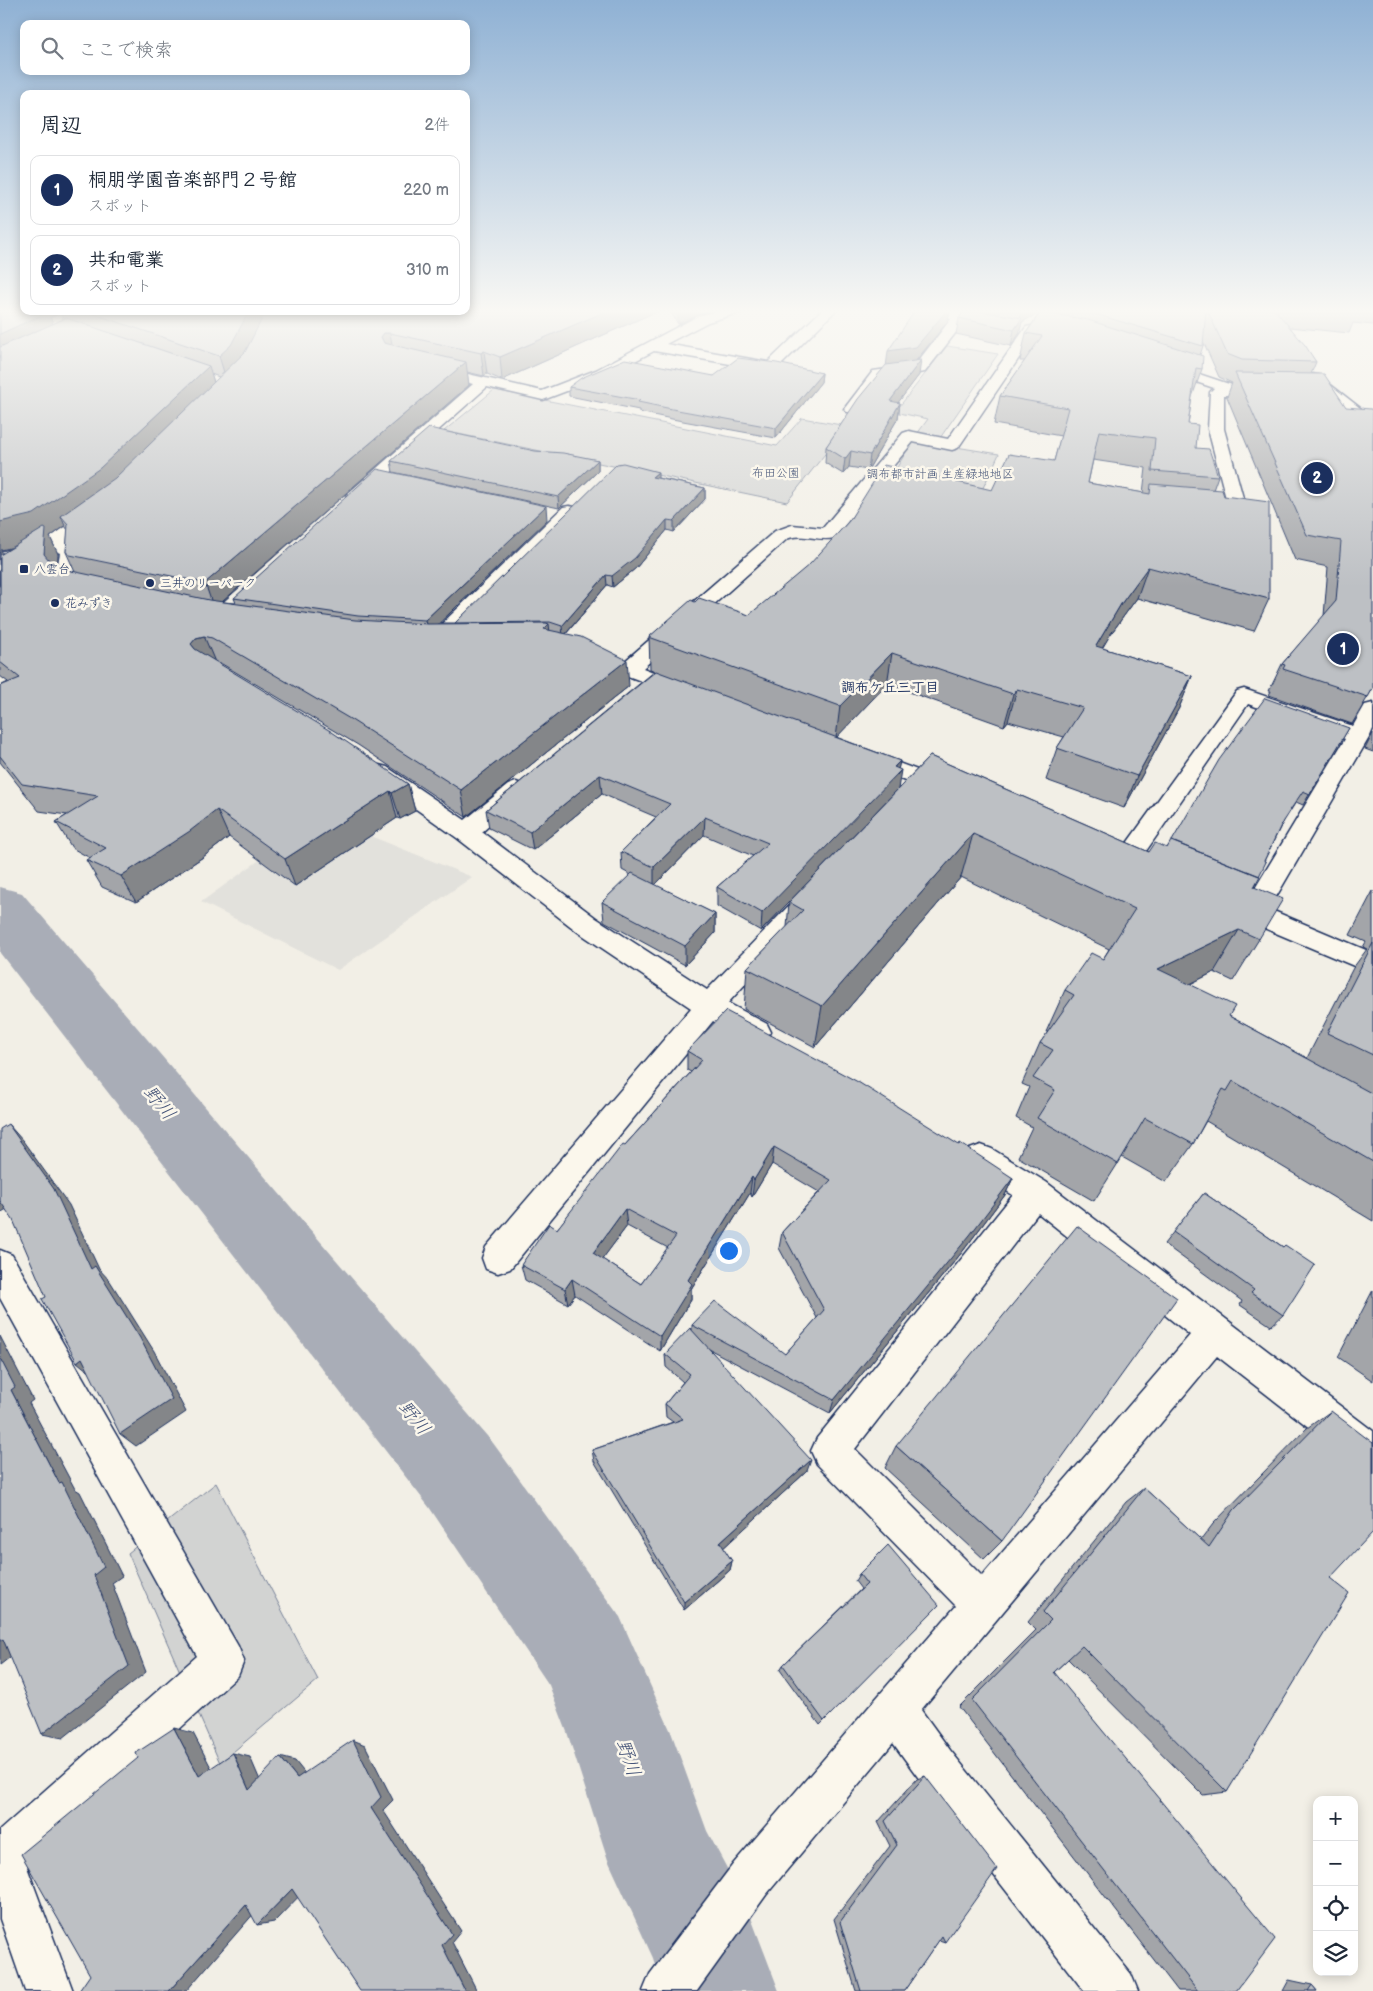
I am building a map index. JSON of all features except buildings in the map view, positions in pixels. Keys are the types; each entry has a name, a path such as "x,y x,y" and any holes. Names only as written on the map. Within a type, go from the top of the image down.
{"street":[{"path":"341,508 461,402"},
{"path":"852,409 857,402"},
{"path":"629,669 781,535 792,530 828,534 909,436 952,445 979,402"},
{"path":"1202,513 1239,516 1216,429 1217,402"},
{"path":"1343,402 1373,426"},
{"path":"377,475 396,479"},
{"path":"464,643 425,642 584,496"},
{"path":"0,579 55,544 110,504"},
{"path":"545,512 563,516"},
{"path":"0,558 55,544 69,550 67,579 75,587 116,596"},
{"path":"569,648 700,696"},
{"path":"630,697 653,679"},
{"path":"1126,861 1244,695 1359,736"},
{"path":"1254,913 1373,710"},
{"path":"848,752 969,798"},
{"path":"362,761 466,832 587,925 709,1006 777,1042"},
{"path":"466,832 533,776"},
{"path":"903,801 923,780"},
{"path":"498,1258 709,1006 829,879"},
{"path":"1218,898 1373,964"},
{"path":"961,1147 1035,1192 1214,1333 1373,1454"},
{"path":"983,1605 830,1451 1035,1192"},
{"path":"0,1266 223,1661 1,1856 49,1991"},
{"path":"667,1991 750,1878 1214,1333"},
{"path":"895,1709 935,1765 1114,1991"}],"shaded area":[{"path":"321,816 472,877 338,970 201,902"}],"green space":[{"name":"布田公園","path":"479,402 554,402 777,446 802,418 847,426 787,502 444,431"},
{"path":"903,402 965,402 940,438 917,434 928,419 895,412"},
{"name":"調布都市計画 生産緑地地区","path":"913,440 999,454 973,509 882,493"},
{"path":"216,1483 318,1680 220,1763 128,1553"}],"waterway":[{"name":"野川","path":"0,909 461,1475 585,1652 619,1732 663,1860 705,1942 721,1991"}],"place":[{"name":"共和電業","path":"1317,478"},
{"name":"八雲台","path":"24,569"},
{"name":"三井のリーパーク","path":"150,583"},
{"name":"花みずき","path":"55,603"},
{"name":"桐朋学園音楽部門２号館","path":"1343,649"}],"district":[{"name":"調布ケ丘三丁目","path":"890,687"}]}
